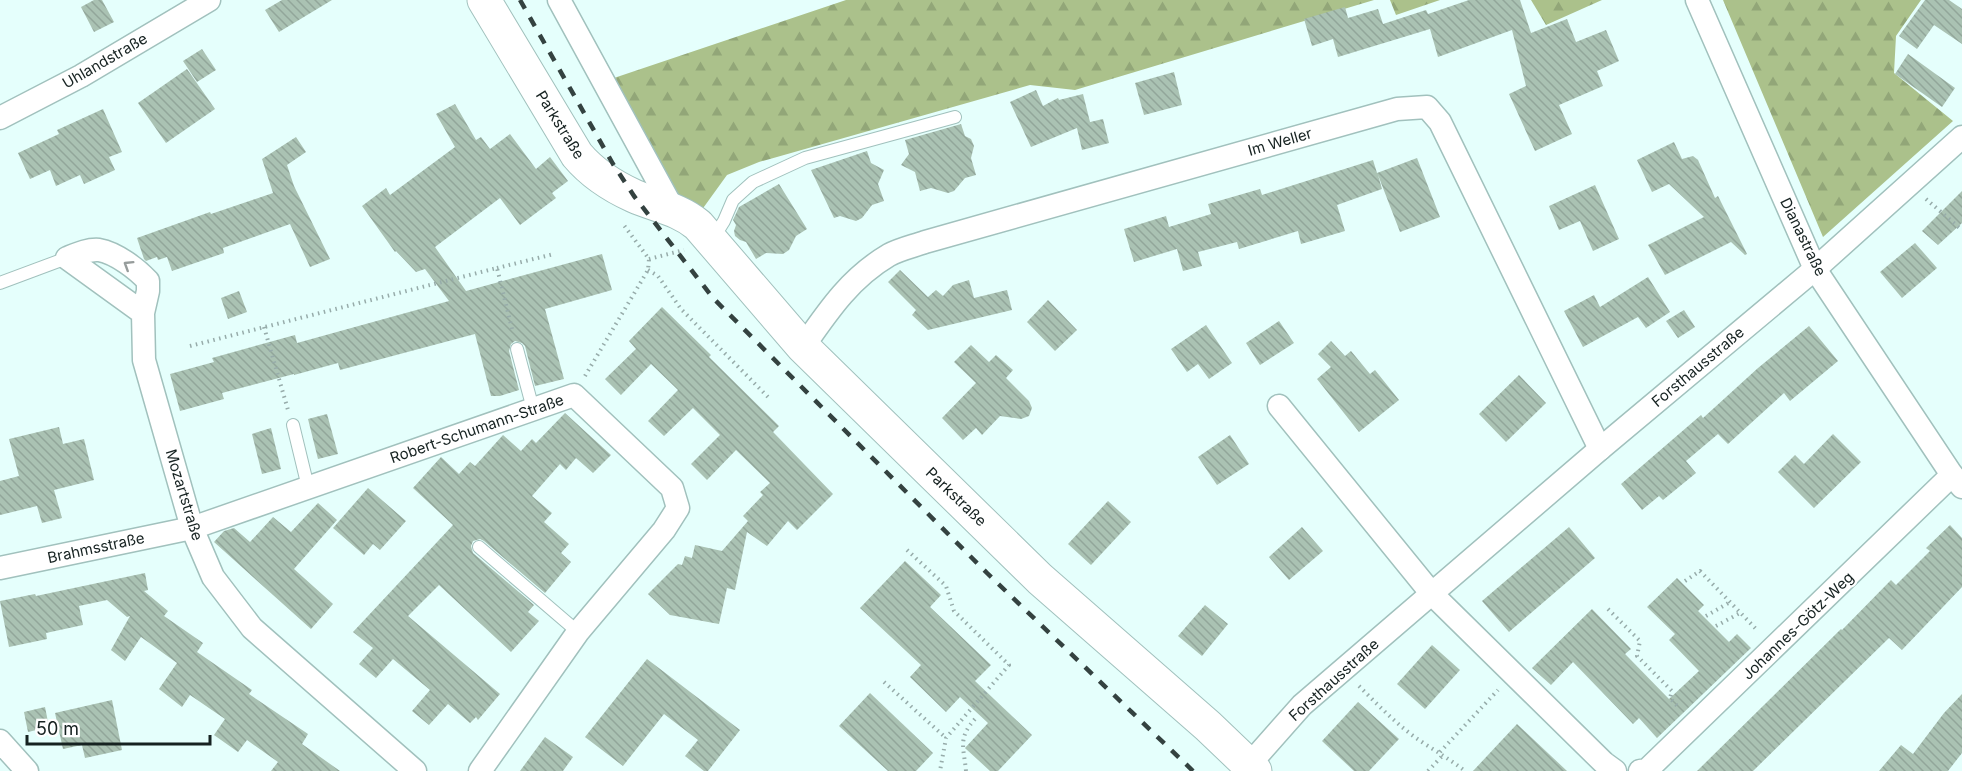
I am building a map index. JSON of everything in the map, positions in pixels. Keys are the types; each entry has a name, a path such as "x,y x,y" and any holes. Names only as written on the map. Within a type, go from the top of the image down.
{"street":[{"name":"Uhlandstraße","path":"0,118 81,76 209,0"},
{"name":"Parkstraße","path":"484,0 572,147 590,170 634,196 686,215 698,225 803,347 1040,579 1208,726 1248,769"},
{"name":"Parkstraße","path":"558,0 673,209"},
{"name":"Dianastraße","path":"1697,0 1815,269 1957,481"},
{"name":"Im Weller","path":"803,347 835,300 865,271 892,254 925,242 1397,109 1427,107 1440,122 1600,449"},
{"name":"Forsthausstraße","path":"1248,769 1302,705 1600,449 1815,269 1962,137"},
{"name":"Mozartstraße","path":"67,258 86,250 100,250 141,273 148,281 143,313 144,360 192,528 213,577 252,628 416,771"},
{"path":"67,258 143,313"},
{"name":"Robert-Schumann-Straße","path":"192,528 574,395 672,488 678,508 664,530 578,632 480,771"},
{"path":"1279,406 1432,594 1604,763 1615,771"},
{"name":"Johannes-Götz-Weg","path":"1640,771 1647,770 1775,648 1957,481"},
{"name":"Brahmsstraße","path":"0,568 192,528"},
{"path":"2,748 27,771"}],"lane":[{"path":"711,241 724,221 733,200 753,182 805,158 955,117"},
{"path":"0,283 67,258"},
{"path":"517,349 533,409"},
{"path":"293,425 309,487"},
{"path":"479,547 578,632"}],"path":[{"path":"1910,185 1962,230"},
{"path":"574,395 648,270 650,259 625,226 619,222"},
{"path":"190,346 554,254"},
{"path":"497,268 517,349"},
{"path":"648,270 658,276 681,309 769,398"},
{"path":"264,327 293,425"},
{"path":"907,550 946,586 954,611 1010,666 946,738 940,771"},
{"path":"1685,581 1700,571 1775,648"},
{"path":"1706,616 1730,602"},
{"path":"1608,609 1640,641 1637,656 1672,691 1670,698 1695,726"},
{"path":"1716,626 1740,613"},
{"path":"1343,671 1399,724 1464,771"},
{"path":"1428,771 1513,674"},
{"path":"884,682 946,738"},
{"path":"966,771 962,753 965,734 976,718"}],"green space":[{"path":"846,0 1374,0 1075,90 1030,85 759,162 727,175 701,211 669,190 614,78"},
{"path":"1390,0 1440,0 1396,15"},
{"path":"1531,0 1602,0 1546,25"},
{"path":"1723,0 1921,0 1896,36 1894,73 1953,121 1823,237"}],"building":[{"path":"94,0 102,0 114,22 94,32 81,7"},
{"path":"282,0 332,0 279,32 265,10"},
{"path":"1469,0 1520,0 1531,33 1567,19 1576,42 1606,30 1619,61 1597,71 1603,86 1559,105 1572,134 1535,151 1509,94 1526,86 1512,30 1438,57 1430,29 1338,57 1333,39 1312,46 1304,19 1345,7 1348,18 1378,9 1383,24 1426,10 1428,14"},
{"path":"1925,0 1949,0 1962,9 1962,44 1934,25 1917,49 1899,36"},
{"path":"202,49 216,70 197,82 183,61"},
{"path":"1908,54 1955,88 1942,107 1895,74"},
{"path":"187,69 215,109 166,143 138,103"},
{"path":"1174,72 1182,105 1144,115 1135,83"},
{"path":"1036,90 1043,106 1058,98 1059,100 1083,94 1090,122 1086,123 1103,119 1109,143 1082,150 1077,128 1031,147 1010,102"},
{"path":"455,104 476,140 481,137 490,149 510,134 536,169 550,157 568,181 552,193 556,198 520,225 500,198 435,247 466,291 602,254 612,290 545,309 564,379 535,386 525,346 515,341 511,344 509,351 519,390 500,396 491,396 475,334 340,370 338,363 294,374 222,393 224,399 180,411 170,374 214,362 212,358 295,335 297,343 449,301 425,269 416,272 395,252 362,206 386,188 390,195 455,147 436,114"},
{"path":"103,109 122,152 109,157 115,170 84,184 80,175 56,186 50,170 30,179 18,153 59,134 57,130"},
{"path":"961,124 965,136 971,139 974,146 971,158 976,175 965,178 954,191 948,193 931,188 920,191 915,172 901,165 909,154 905,140"},
{"path":"296,137 306,152 287,165 294,186 330,259 310,267 290,224 223,248 224,253 172,271 167,257 158,260 157,257 146,261 144,259 137,238 273,193 262,159"},
{"path":"1674,142 1682,159 1693,156 1698,160 1715,198 1718,196 1747,254 1745,255 1731,242 1665,275 1648,245 1704,217 1669,184 1652,192 1637,160"},
{"path":"867,151 871,163 884,170 878,184 884,201 872,205 862,218 856,221 840,216 834,218 811,170"},
{"path":"1417,158 1440,217 1400,232 1378,175 1382,189 1337,205 1345,231 1301,244 1298,231 1239,249 1237,242 1198,252 1202,266 1183,271 1177,249 1134,262 1124,229 1166,216 1169,227 1211,214 1208,204 1260,189 1262,195 1373,160 1377,173"},
{"path":"779,184 807,229 796,236 789,250 783,254 766,253 756,259 746,242 735,236 736,225 733,220 739,207"},
{"path":"1595,185 1619,239 1593,251 1580,221 1559,230 1549,206"},
{"path":"1962,191 1962,223 1938,245 1922,231"},
{"path":"1915,243 1937,268 1902,298 1880,272"},
{"path":"900,270 928,297 936,290 943,296 953,285 969,280 974,298 1007,290 1012,310 928,330 912,315 916,310 888,282"},
{"path":"1648,277 1670,312 1646,328 1638,317 1583,347 1564,311 1594,295 1600,307"},
{"path":"239,291 247,312 228,319 221,298"},
{"path":"1048,300 1077,330 1055,351 1027,322"},
{"path":"662,307 779,426 773,432 833,494 797,530 788,521 767,546 747,532 735,590 727,588 719,624 670,615 648,594 678,564 682,565 685,556 692,558 695,545 722,551 748,521 743,516 763,495 760,492 770,483 736,450 707,480 691,464 720,435 693,408 664,436 648,421 678,390 651,364 621,395 605,379 636,349 629,341"},
{"path":"1684,310 1695,327 1678,338 1666,321"},
{"path":"1279,321 1294,343 1260,365 1246,343"},
{"path":"1206,325 1232,363 1209,379 1198,364 1187,372 1171,349"},
{"path":"1809,326 1838,361 1790,401 1784,393 1728,444 1718,434 1686,461 1696,473 1663,500 1659,496 1642,510 1621,484 1701,415 1703,418"},
{"path":"1331,341 1345,356 1351,351 1370,374 1375,370 1399,400 1359,432 1317,379 1331,367 1318,354"},
{"path":"971,345 989,362 996,355 1013,370 1006,378 1029,401 1032,408 1029,416 1021,419 1000,416 982,435 976,428 963,440 942,418 976,383 954,362"},
{"path":"1519,375 1546,403 1506,442 1479,414"},
{"path":"565,413 611,455 593,473 576,458 566,470 560,464 532,496 552,513 544,522 569,544 561,553 571,562 545,593 484,541 480,539 473,541 471,546 473,553 534,605 528,612 539,621 511,652 439,585 408,616 500,694 478,720 476,717 470,723 448,704 429,725 412,711 430,690 393,659 376,678 359,664 373,648 353,632 453,525 413,488 441,457 459,474 470,462 475,466 503,435 521,451 532,439 536,443"},
{"path":"327,414 338,454 318,459 308,419"},
{"path":"59,427 63,444 84,439 94,480 54,490 62,518 42,523 37,506 0,515 0,481 19,476 9,439"},
{"path":"271,428 281,469 262,474 252,434"},
{"path":"1833,434 1861,462 1814,508 1778,472 1795,455 1804,464"},
{"path":"1230,435 1249,464 1217,485 1198,457"},
{"path":"368,488 406,521 380,550 373,544 364,555 333,528"},
{"path":"1108,501 1131,522 1091,565 1068,544"},
{"path":"318,503 337,520 294,569 333,604 311,629 214,542 224,531 234,528 250,542 273,517 291,532"},
{"path":"1950,525 1962,538 1962,587 1902,650 1889,638 1753,771 1697,771 1891,580 1896,585 1930,551 1926,548"},
{"path":"1302,527 1323,551 1289,580 1269,557"},
{"path":"1569,527 1595,558 1509,632 1482,601"},
{"path":"905,561 941,595 930,607 991,665 975,681 1032,735 998,771 990,771 965,748 988,723 960,697 946,712 910,677 921,665 860,608"},
{"path":"145,573 148,590 144,591 168,611 164,616 203,643 197,652 252,690 249,694 308,734 302,744 340,771 271,771 278,762 247,740 238,752 214,735 225,719 190,695 182,707 159,689 177,663 141,637 125,661 111,650 130,616 127,617 107,600 79,606 83,625 46,633 47,639 9,647 0,601 35,594 36,596"},
{"path":"1677,578 1704,605 1698,611 1729,642 1737,634 1751,648 1657,738 1639,718 1633,724 1573,662 1551,685 1532,668 1592,609 1631,649 1625,654 1669,699 1699,671 1669,640 1675,634 1647,607"},
{"path":"1205,605 1228,624 1202,656 1178,636"},
{"path":"1432,645 1460,670 1425,709 1397,684"},
{"path":"647,659 740,730 708,771 704,771 685,756 698,740 664,714 623,766 585,737"},
{"path":"870,693 933,753 916,771 888,771 839,726"},
{"path":"1962,694 1962,753 1948,771 1879,771 1901,745 1913,754 1944,713"},
{"path":"112,700 122,750 85,758 82,745 63,749 55,713"},
{"path":"1358,702 1399,739 1369,771 1354,771 1322,741"},
{"path":"45,707 49,727 28,732 24,712"},
{"path":"1517,724 1567,771 1473,771"},
{"path":"545,737 573,757 563,771 520,771"}],"railway":[{"path":"520,0 613,164 634,196 713,298 987,573 1193,771"}]}
